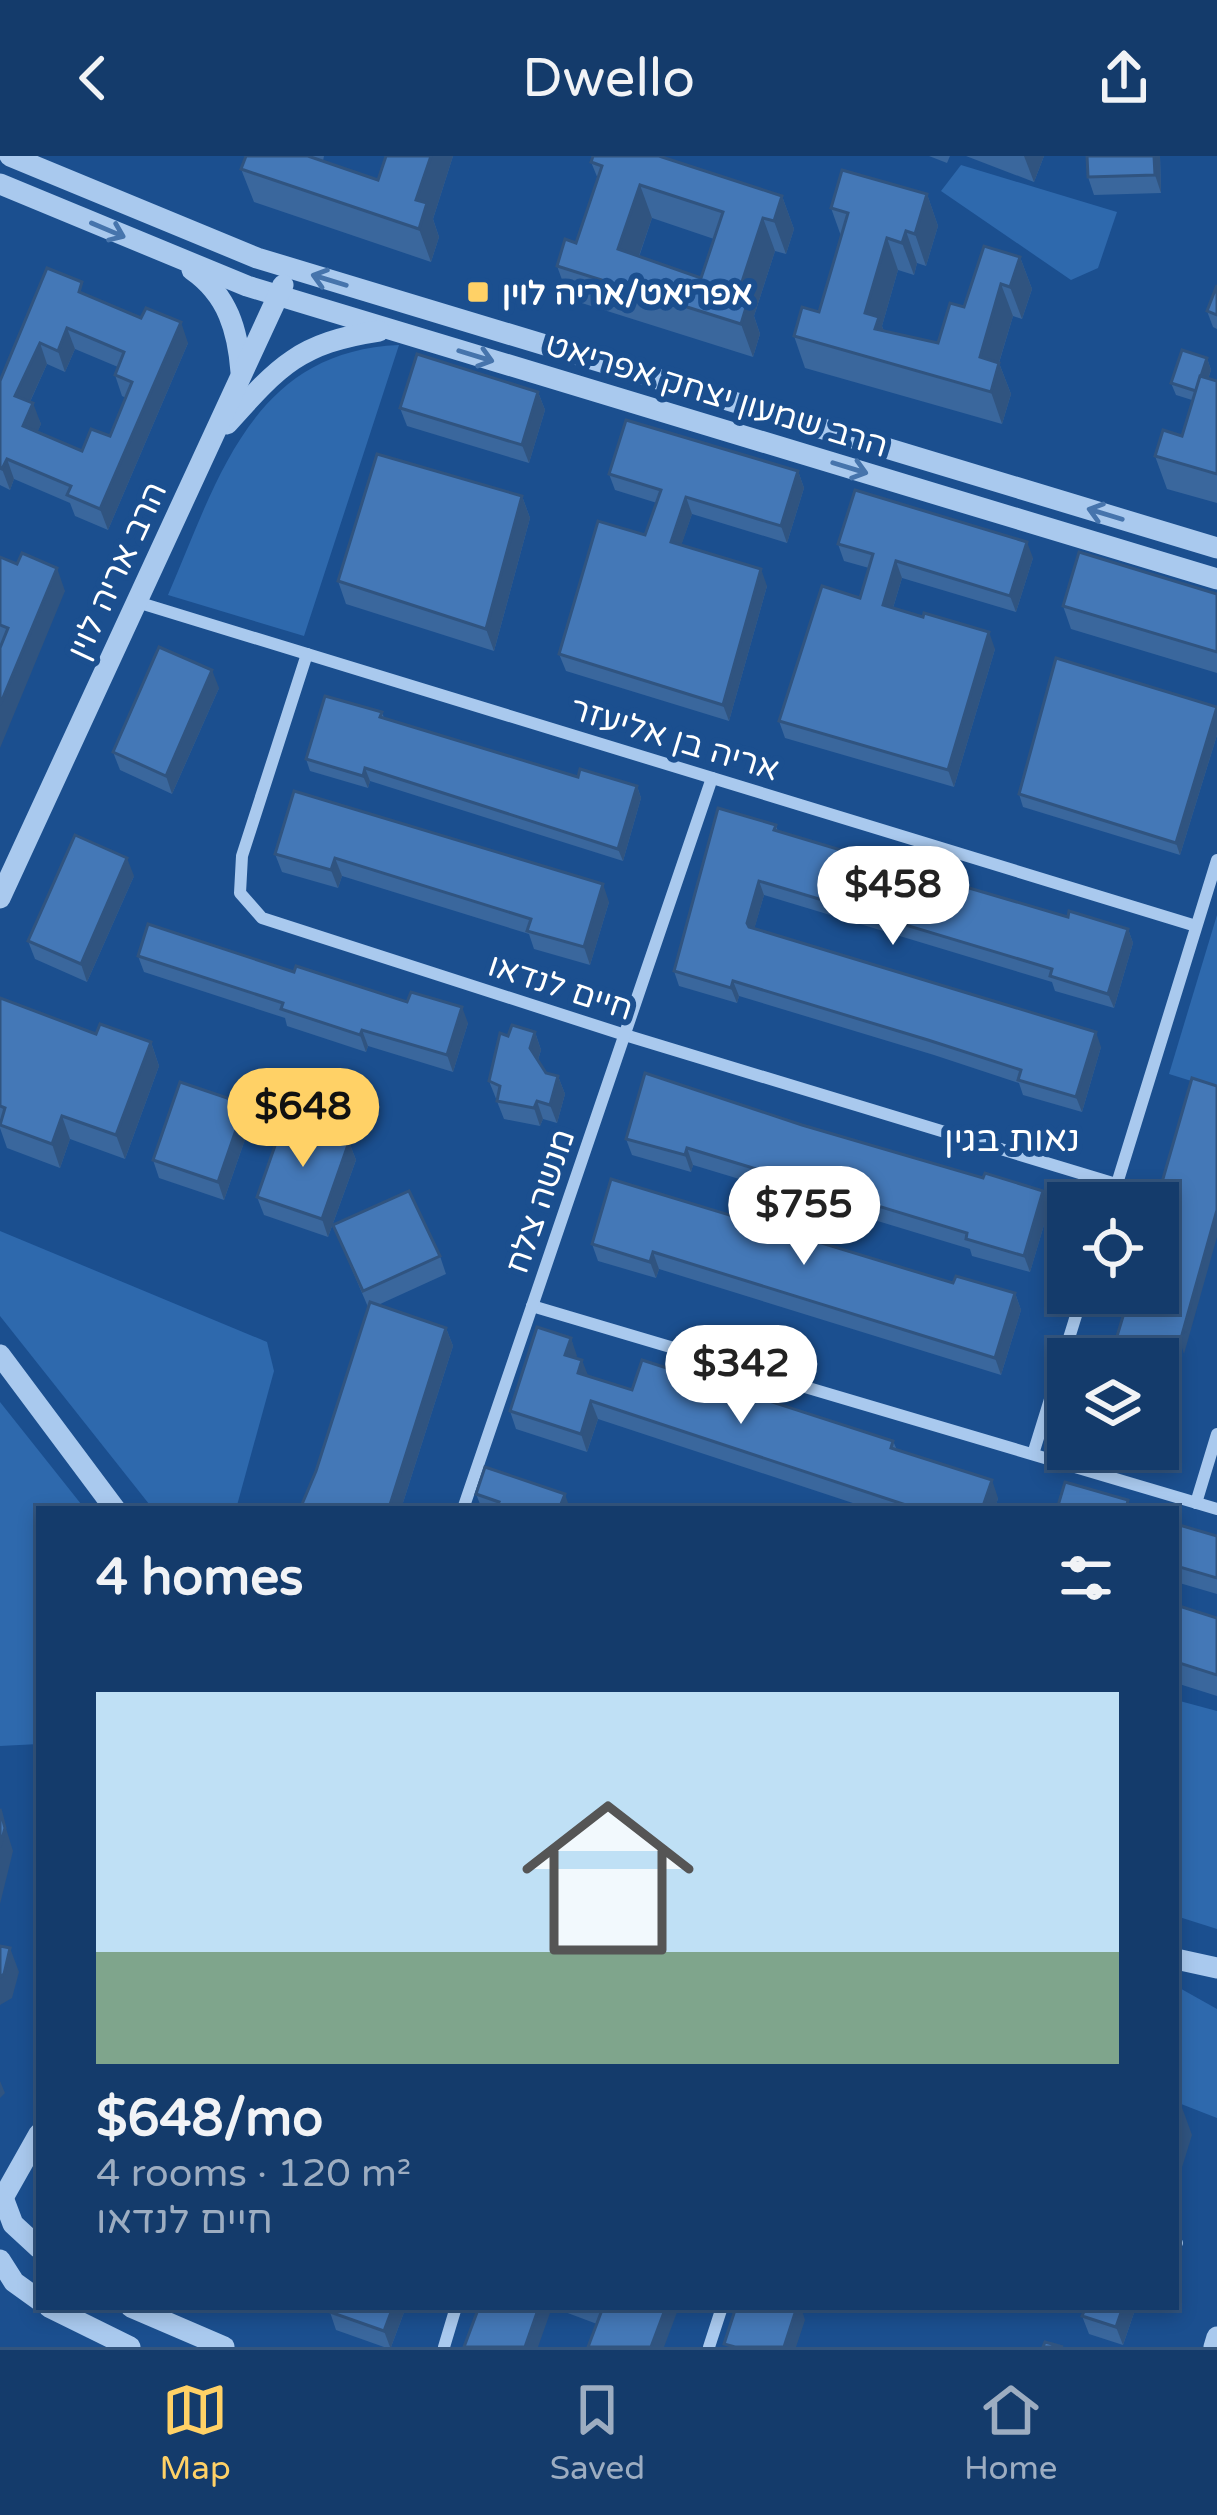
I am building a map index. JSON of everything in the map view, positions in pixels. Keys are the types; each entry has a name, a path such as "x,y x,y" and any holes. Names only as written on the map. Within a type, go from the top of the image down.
{"street":[{"name":"הרב שמעון יצחק אפריאט","path":"10,156 169,224 291,268 1217,548"},
{"name":"הרב שמעון יצחק אפריאט","path":"0,184 278,296 1217,579"},
{"path":"171,256 199,274 220,296 238,337 242,376"},
{"name":"הרב אריה לוין","path":"0,898 291,268"},
{"path":"211,442 274,372 295,356 352,335 399,332"},
{"name":"אריה בן אליעזר","path":"137,602 1196,926"},
{"name":"חיים לנדאו","path":"308,654 242,856 240,892 262,919 1109,1182"},
{"name":"מנשה צלח","path":"712,778 532,1306 1217,1509"},
{"path":"1117,1182 1217,860"},
{"path":"464,1506 532,1306"},
{"path":"1033,1454 1076,1314"},
{"path":"0,1355 113,1506"},
{"path":"1196,1503 1217,1434"},
{"path":"1179,1960 1211,1970"},
{"path":"36,2139 1,2199 13,2224 36,2245"},
{"path":"0,2260 14,2282 36,2298"},
{"path":"55,2310 130,2347"},
{"path":"138,2310 224,2347"},
{"path":"444,2347 455,2310"},
{"path":"710,2347 721,2310"},
{"path":"1214,2347 1217,2337"}],"shaded area":[{"path":"961,165 1117,212 1098,268 1071,280 941,191"},
{"path":"399,345 304,636 168,595 224,468 246,430 274,397 307,371 349,353"},
{"path":"1217,915 1217,1089 1169,1074"},
{"path":"0,1231 267,1342 274,1371 237,1506 151,1506 0,1316"},
{"path":"0,1402 83,1506 36,1506 36,1744 0,1746"},
{"path":"1179,1701 1217,1711 1217,1929 1179,1917"},
{"path":"1179,1988 1217,2009 1217,2118 1179,2103"}],"building":[{"path":"246,156 308,156 378,180 386,156 431,156 416,200 427,203 419,229 241,169"},
{"path":"593,156 659,156 782,196 774,221 763,218 737,297 748,301 741,324 557,266 565,239 576,243 602,166 591,162","holes":["640,185 723,212 701,278 618,249"]},
{"path":"1087,156 1154,156 1155,175 1088,177"},
{"path":"842,170 927,194 915,234 906,231 902,243 887,238 865,313 879,317 875,329 938,343 950,303 964,307 984,246 1020,257 1010,287 1001,284 980,357 999,363 991,392 794,336 802,307 819,312 848,213 831,208"},
{"path":"47,268 82,282 79,292 141,318 146,308 181,322 100,509 67,495 71,486 7,459 0,468 0,381","holes":["67,328 124,352 115,375 132,382 110,436 91,429 82,451 23,426 33,403 15,396 40,343 58,351"]},
{"path":"1217,285 1217,315 1207,311"},
{"path":"1182,350 1207,358 1196,391 1171,383"},
{"path":"417,354 538,392 522,445 400,408"},
{"path":"1200,376 1217,381 1217,474 1155,456 1163,430 1182,436"},
{"path":"626,420 798,471 781,526 686,497 671,542 761,569 723,705 559,654 598,521 645,535 661,490 609,474"},
{"path":"377,454 522,496 486,629 338,581"},
{"path":"855,490 1027,542 1010,596 896,561 883,605 989,632 948,770 779,721 822,586 860,598 873,554 838,544"},
{"path":"1079,552 1217,594 1217,652 1063,606"},
{"path":"22,553 57,568 0,705 0,648 8,628 0,625 0,557 17,564"},
{"path":"159,647 212,670 166,776 113,752"},
{"path":"1056,658 1217,707 1176,843 1019,794"},
{"path":"325,696 578,777 580,769 637,786 618,849 365,768 363,776 306,759"},
{"path":"294,791 603,884 584,947 527,931 531,919 335,858 331,870 275,854"},
{"path":"718,808 884,863 1068,917 1069,911 1128,929 1108,994 1050,976 1052,969 759,881 749,927 1096,1032 1076,1097 1018,1080 1021,1070 928,1040 733,981 731,988 674,971"},
{"path":"75,835 127,858 81,964 28,941"},
{"path":"148,924 294,972 296,966 407,1002 411,992 462,1007 447,1055 362,1030 360,1035 281,1009 283,1003 138,956"},
{"path":"0,998 96,1034 100,1024 151,1042 116,1135 62,1116 52,1144 0,1125 5,1108 0,1106"},
{"path":"512,1025 535,1032 530,1048 546,1073 558,1076 550,1105 537,1101 534,1108 497,1101 500,1086 489,1081 500,1033 508,1036"},
{"path":"645,1073 802,1125 1043,1191 1024,1256 966,1239 967,1233 687,1148 685,1155 626,1139"},
{"path":"1192,1078 1217,1086 1217,1210 1180,1342 1179,1338 1116,1338 1124,1314 1179,1314 1179,1182 1162,1182"},
{"path":"180,1082 245,1104 218,1182 153,1160"},
{"path":"284,1120 349,1142 322,1219 257,1197"},
{"path":"611,1179 953,1283 956,1276 1015,1293 995,1358 653,1252 650,1262 592,1244"},
{"path":"409,1191 440,1256 363,1291 333,1225"},
{"path":"370,1302 446,1328 390,1506 301,1506"},
{"path":"537,1327 571,1338 565,1355 582,1360 578,1373 632,1390 642,1360 893,1441 891,1448 992,1480 983,1506 909,1506 591,1401 581,1434 510,1411"},
{"path":"485,1467 565,1494 560,1506 497,1506 499,1502 476,1494"},
{"path":"1065,1482 1128,1500 1127,1506 1058,1506"},
{"path":"1179,1525 1217,1536 1217,1578 1179,1567"},
{"path":"1179,1606 1217,1618 1217,1675 1179,1663"},
{"path":"0,1809 5,1828 0,1847"},
{"path":"0,1946 10,1948 0,1977"},
{"path":"330,2310 392,2310 384,2331"},
{"path":"478,2310 538,2310 525,2347 464,2347"},
{"path":"602,2310 665,2310 651,2347 588,2347"},
{"path":"735,2310 796,2310 784,2347 724,2344"},
{"path":"1085,2310 1122,2310 1116,2327 1082,2316"}],"place":[{"name":"אפריאט/אריה לוין","path":"478,292"}],"district":[{"name":"נאות בגין","path":"1012,1138"}]}
